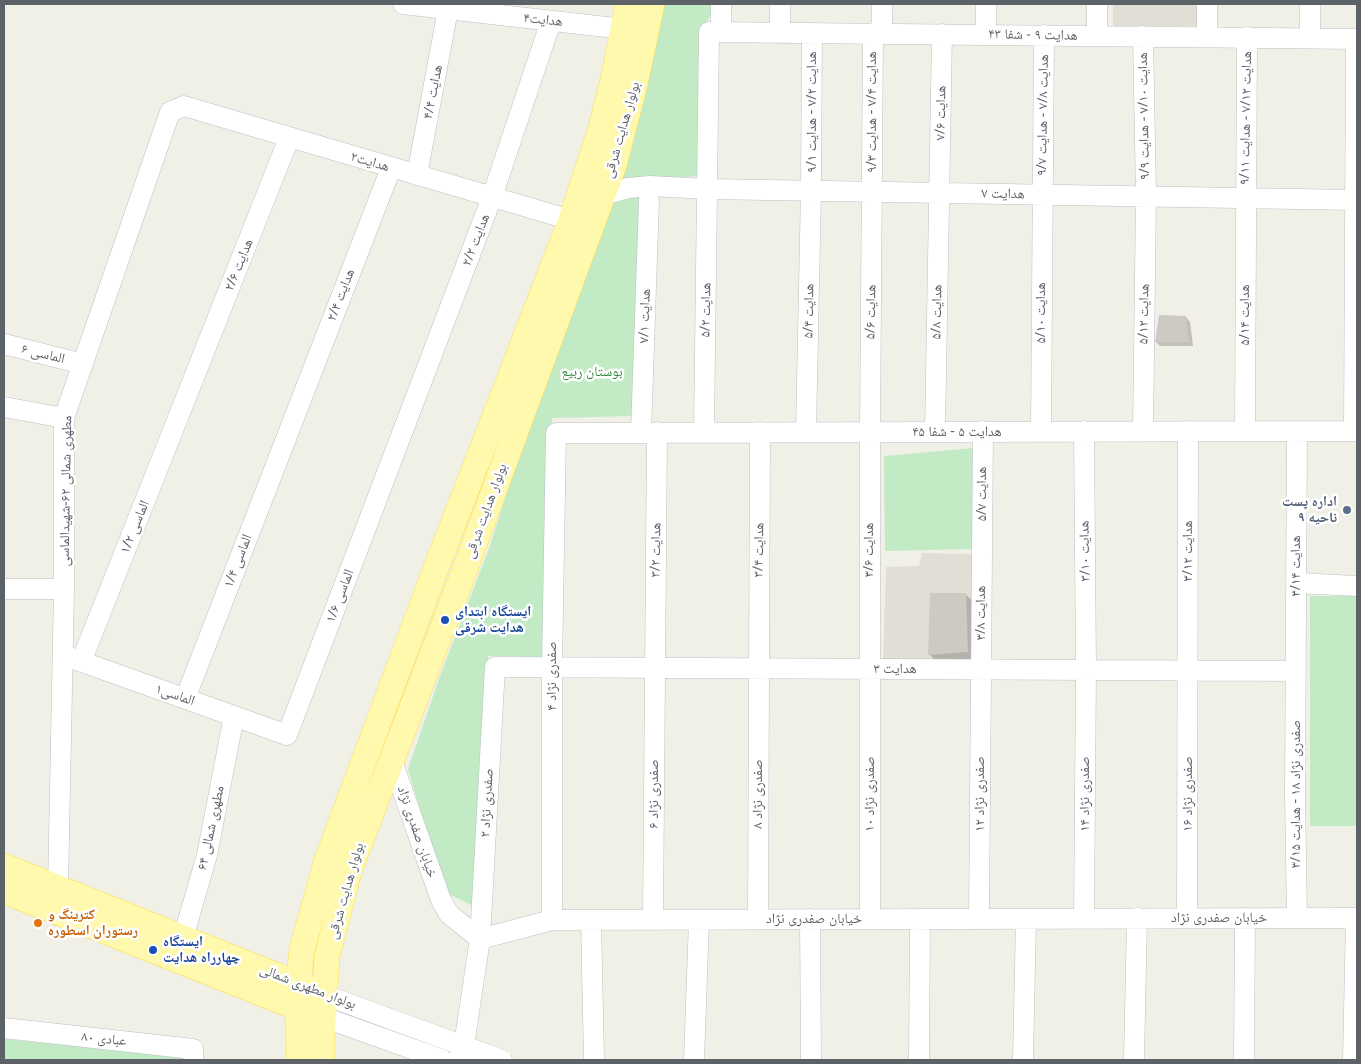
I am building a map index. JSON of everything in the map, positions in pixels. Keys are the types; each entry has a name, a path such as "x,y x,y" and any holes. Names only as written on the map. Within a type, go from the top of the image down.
{"main road":[{"name":"بولوار هدایت شرقی","path":"299,1060 298,984 302,949 328,860 442,553 570,220 601,128 628,4"},
{"name":"بولوار هدایت شرقی","path":"322,1060 328,956 349,871 464,572 614,165 635,84 652,4"},
{"name":"بولوار مطهری شمالی","path":"4,866 298,984 324,1006"},
{"name":"بولوار مطهری شمالی","path":"4,891 298,1009 324,1006"}],"street":[{"name":"هدایت۴","path":"403,4 449,7 624,29"},
{"name":"هدایت ۵/۲","path":"704,432 708,188 715,32 721,4"},
{"path":"780,4 780,32"},
{"name":"هدایت ۷/۴ - هدایت ۹/۳","path":"872,191 877,33 882,4"},
{"path":"986,4 986,35"},
{"path":"1097,4 1097,36"},
{"path":"1207,4 1207,37"},
{"path":"1310,4 1310,38"},
{"name":"هدایت ۴/۴","path":"417,175 449,7"},
{"name":"هدایت ۲/۲","path":"393,457 492,197 551,21"},
{"name":"هدایت ۹ - شفا ۴۳","path":"715,32 1356,39"},
{"name":"هدایت ۷/۲ - هدایت ۹/۱","path":"812,33 812,190"},
{"name":"هدایت ۷/۶","path":"940,193 942,34"},
{"name":"هدایت ۷/۸ - هدایت ۹/۷","path":"1042,195 1044,35"},
{"name":"هدایت ۷/۱۰ - هدایت ۹/۹","path":"1143,36 1146,196"},
{"name":"هدایت ۷/۱۲ - هدایت ۹/۱۱","path":"1246,198 1247,38"},
{"path":"1356,39 1356,430"},
{"name":"هدایت۲","path":"170,112 184,106 570,220"},
{"name":"مطهری شمالی ۶۲-شهیدالماسی","path":"58,888 72,659 64,589 64,418 170,112"},
{"name":"هدایت ۲/۶","path":"188,392 289,138"},
{"name":"هدایت ۷","path":"614,165 650,193"},
{"name":"هدایت ۲/۴","path":"291,423 390,168"},
{"name":"هدایت ۷","path":"603,195 628,188 650,193 708,188 1356,200"},
{"name":"هدایت ۵/۴","path":"806,432 812,190"},
{"name":"هدایت ۵/۶","path":"870,432 872,191"},
{"name":"هدایت ۷/۱","path":"649,432 650,193"},
{"name":"هدایت ۵/۸","path":"935,432 940,193"},
{"name":"هدایت ۵/۱۰","path":"1041,431 1042,195"},
{"name":"هدایت ۵/۱۲","path":"1142,431 1146,196"},
{"name":"هدایت ۵/۱۴","path":"1245,431 1246,198"},
{"name":"الماسی ۶","path":"4,344 83,364"},
{"name":"الماسی ۱/۲","path":"72,659 188,392"},
{"path":"4,406 64,418"},
{"name":"الماسی ۱/۴","path":"185,699 291,423"},
{"name":"هدایت ۵ - شفا ۴۵","path":"556,432 1356,430"},
{"name":"هدایت ۳/۱۰","path":"1084,431 1086,670"},
{"name":"هدایت ۳/۱۲","path":"1188,431 1189,671"},
{"name":"هدایت ۳/۱۴","path":"1296,671 1297,431"},
{"name":"صفدری نژاد ۴","path":"552,920 552,667 556,432"},
{"name":"هدایت ۳/۲","path":"649,432 654,668"},
{"name":"هدایت ۳/۴","path":"758,668 760,432"},
{"name":"هدایت ۳/۶","path":"869,669 870,432"},
{"name":"هدایت ۵/۷","path":"982,556 983,432"},
{"name":"الماسی ۱/۶","path":"287,735 393,457"},
{"name":"هدایت ۳/۸","path":"981,669 982,556"},
{"path":"1296,584 1357,586"},
{"path":"4,589 64,589"},
{"name":"الماسی۱","path":"72,659 287,735"},
{"name":"هدایت ۳","path":"495,667 1296,671"},
{"name":"صفدری نژاد ۲","path":"461,1053 480,939 495,667"},
{"name":"صفدری نژاد ۶","path":"653,920 654,668"},
{"name":"صفدری نژاد ۸","path":"758,668 758,919"},
{"name":"صفدری نژاد ۱۰","path":"869,669 870,919"},
{"name":"صفدری نژاد ۱۲","path":"980,919 981,669"},
{"name":"صفدری نژاد ۱۴","path":"1084,918 1086,670"},
{"name":"صفدری نژاد ۱۶","path":"1187,918 1189,671"},
{"name":"صفدری نژاد ۱۸ - هدایت ۳/۱۵","path":"1296,671 1297,918"},
{"name":"مطهری شمالی ۶۴","path":"183,938 207,855 234,716"},
{"name":"خیابان صفدری نژاد","path":"391,758 440,900 449,914 480,939 552,920 1357,918"},
{"path":"1134,1060 1137,918"},
{"path":"1244,1060 1245,918"},
{"path":"1353,1060 1357,918"},
{"path":"810,919 811,1060"},
{"path":"918,1060 920,919"},
{"path":"1023,1060 1026,919"},
{"path":"591,920 594,1060"},
{"path":"694,1060 699,920"},
{"name":"بولوار مطهری شمالی","path":"324,1006 461,1053 502,1060"},
{"name":"بولوار مطهری شمالی","path":"324,1006 443,1060"},
{"name":"عبادی ۸۰","path":"4,1028 193,1049 193,1060"}],"shaded area":[{"path":"1113,4 1202,4 1202,26 1113,26"},
{"path":"922,553 974,554 974,660 883,660 886,567 919,566"}],"green space":[{"name":"بوستان ربیع","path":"662,4 714,4 714,9 701,31 700,176 661,178 640,196 636,416 552,418 544,657 488,656 477,908 445,892 408,769 440,676 490,546"},
{"path":"974,448 972,549 885,551 884,456"},
{"path":"1310,596 1357,596 1357,826 1310,826"},
{"path":"4,1039 186,1057 186,1060 4,1060"}],"building":[{"path":"1159,315 1186,316 1189,342 1155,342"},
{"path":"930,593 966,593 968,652 928,655"}],"place":[{"name":"اداره پست ناحیه ۹","path":"1347,510"},
{"name":"ایستگاه ابتدای هدایت شرقی","path":"445,620"},
{"name":"کترینگ و رستوران اسطوره","path":"38,923"},
{"name":"ایستگاه چهارراه هدایت","path":"153,950"}]}
